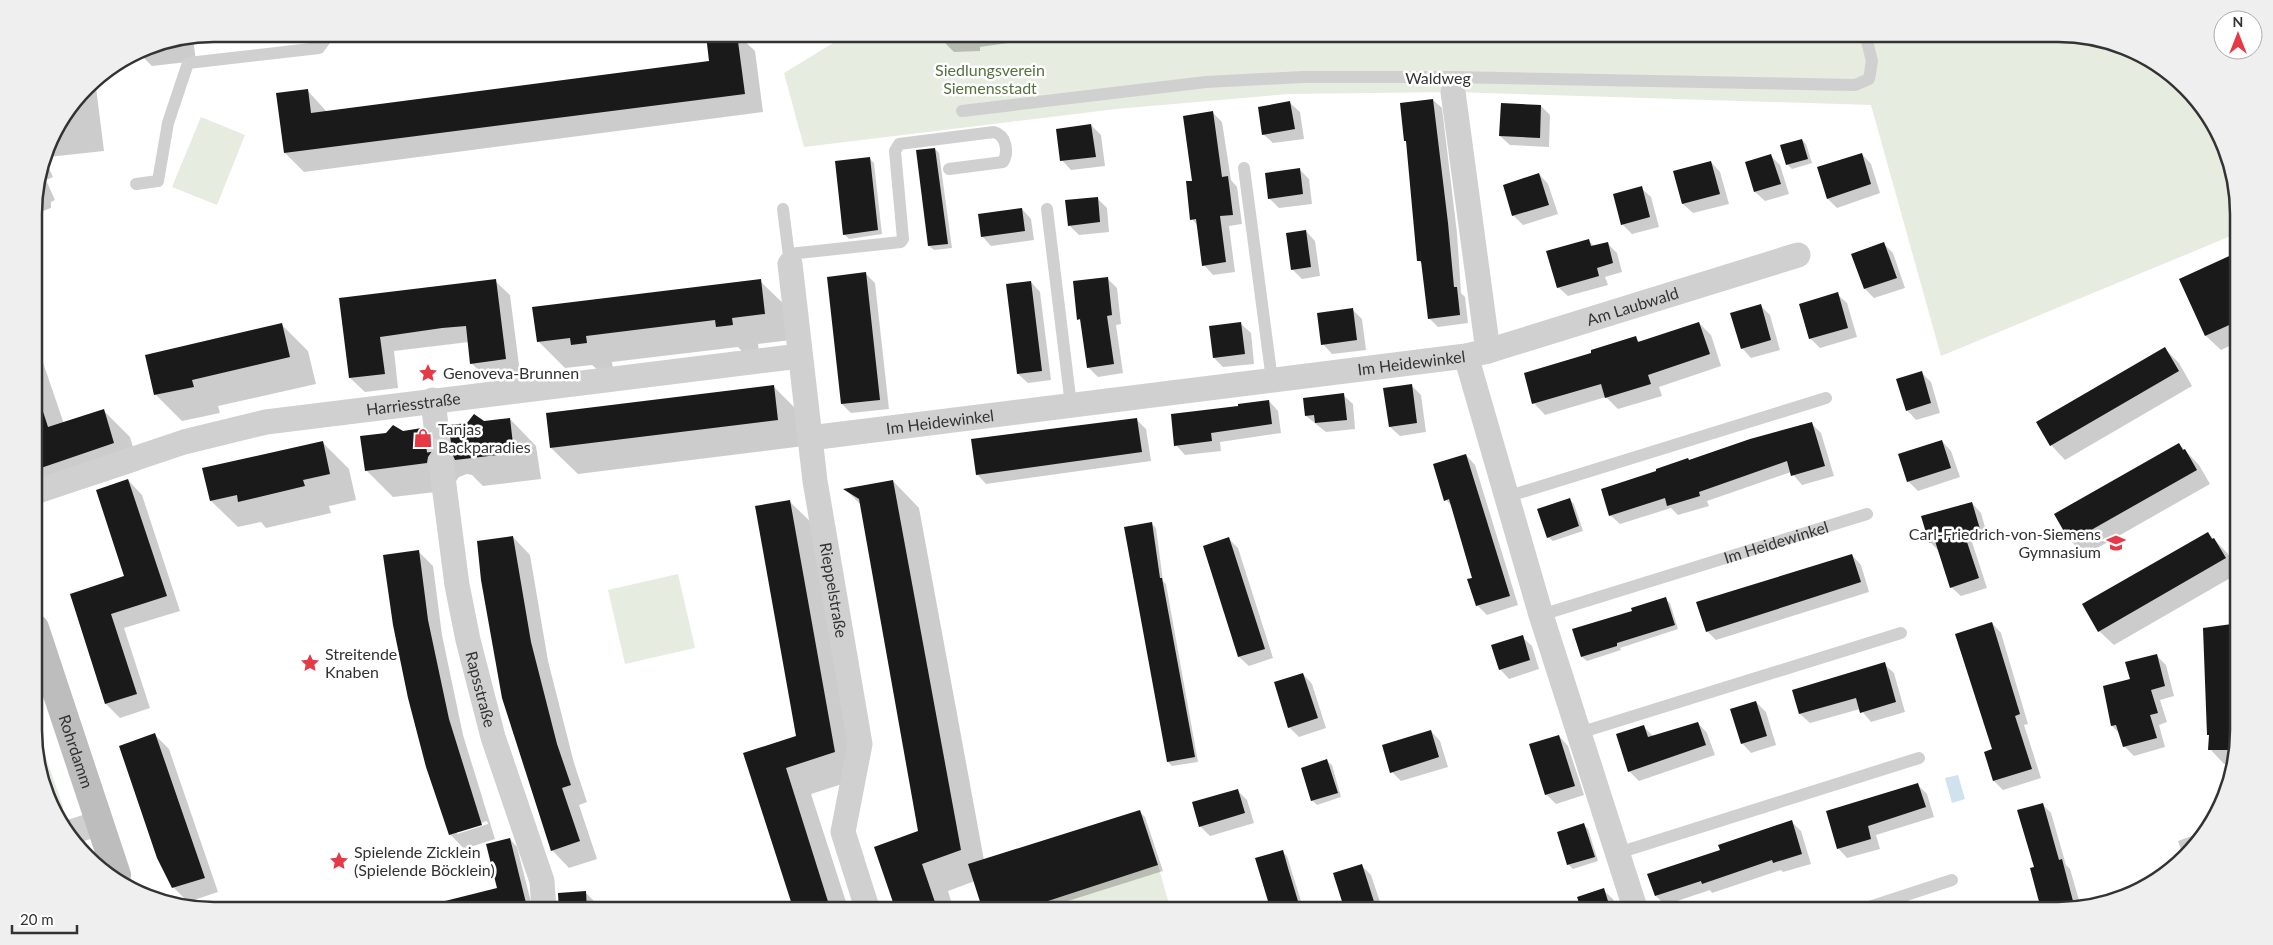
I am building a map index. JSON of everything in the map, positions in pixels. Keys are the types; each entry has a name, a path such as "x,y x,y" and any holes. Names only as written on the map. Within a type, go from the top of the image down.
{"main road":[{"name":"Rohrdamm","path":"42,650 116,872"}],"street":[{"name":"Im Heidewinkel","path":"1453,85 1477,353 1506,497 1541,615 1633,902"},
{"name":"Am Laubwald","path":"1477,353 1798,255"},
{"name":"Rieppelstraße","path":"790,258 815,481 860,744 843,832 865,902"},
{"name":"Im Heidewinkel","path":"810,438 1072,405 1155,397 1477,353"},
{"name":"Harriesstraße","path":"42,489 190,440 258,424 433,400 800,356"},
{"path":"433,400 436,426"},
{"name":"Rapsstraße","path":"441,462 457,585 468,640 493,737 542,881 543,902"},
{"path":"75,831 99,823"}],"lane":[{"path":"136,184 158,181 168,123 188,63 319,48 323,42"},
{"name":"Waldweg","path":"962,110 1206,82 1303,77 1453,85 1855,85 1869,79 1872,61 1867,42"},
{"path":"783,209 790,258 901,242 903,239 896,151 899,144 994,132 1000,133 1004,138 1006,157 1003,162 949,169"},
{"path":"1244,168 1272,380"},
{"path":"1047,209 1072,405"},
{"path":"1506,497 1826,398"},
{"name":"Im Heidewinkel","path":"1541,615 1867,514"},
{"path":"1580,733 1901,633"},
{"path":"1618,853 1919,758"},
{"path":"1885,902 1952,880"}],"green space":[{"name":"Siedlungsverein Siemensstadt","path":"835,42 2058,42 2081,44 2114,52 2135,60 2154,71 2172,85 2195,110 2207,128 2225,170 2229,192 2230,236 1941,356 1871,105 1453,92 1288,94 1116,109 804,147 784,73"},
{"path":"201,117 245,135 217,205 172,187"},
{"path":"678,574 695,648 625,664 608,590"},
{"path":"44,752 63,806 63,811 52,786"},
{"path":"1158,865 1168,902 1048,902"}],"water":[{"path":"1958,775 1965,799 1952,803 1945,778"}],"building":[{"path":"707,42 738,42 745,94 284,153 276,93 308,89 311,113 709,61"},
{"path":"1433,99 1454,287 1457,287 1460,315 1428,319 1421,261 1417,261 1406,141 1404,141 1400,103"},
{"path":"1290,101 1295,129 1262,135 1258,107"},
{"path":"1501,103 1541,105 1540,138 1499,136"},
{"path":"1213,111 1222,177 1228,176 1233,215 1220,216 1226,262 1202,266 1196,219 1190,220 1186,181 1192,181 1183,116"},
{"path":"1091,124 1096,157 1060,161 1056,129"},
{"path":"1802,139 1808,159 1786,165 1780,145"},
{"path":"935,148 948,244 928,246 916,150"},
{"path":"1862,153 1871,184 1827,199 1817,167"},
{"path":"1771,154 1781,184 1754,192 1745,162"},
{"path":"870,157 878,230 843,235 835,161"},
{"path":"1711,161 1720,194 1682,204 1673,171"},
{"path":"1300,168 1303,194 1268,199 1265,173"},
{"path":"1539,173 1549,205 1512,216 1503,185"},
{"path":"1642,186 1650,217 1621,225 1613,194"},
{"path":"1098,197 1100,222 1068,226 1065,200"},
{"path":"1022,208 1025,231 981,237 978,214"},
{"path":"1306,230 1311,267 1291,270 1286,233"},
{"path":"1589,239 1591,246 1608,242 1613,263 1597,268 1599,276 1557,288 1546,251"},
{"path":"1884,242 1897,278 1864,289 1851,254"},
{"path":"2230,256 2230,325 2205,336 2179,279"},
{"path":"866,272 880,400 841,404 827,277"},
{"path":"1108,277 1112,315 1107,316 1114,364 1087,368 1080,319 1077,320 1073,281"},
{"path":"496,279 506,359 470,364 466,326 442,328 380,337 385,374 349,378 339,298"},
{"path":"761,279 765,314 732,318 733,325 716,327 715,320 586,336 587,343 571,345 570,338 537,342 532,307"},
{"path":"1031,281 1042,371 1017,374 1006,284"},
{"path":"1838,292 1848,328 1809,339 1799,304"},
{"path":"1761,304 1771,340 1741,349 1730,313"},
{"path":"1353,308 1357,340 1321,345 1317,313"},
{"path":"1241,322 1245,354 1213,358 1209,326"},
{"path":"1699,322 1710,354 1648,375 1651,384 1605,398 1601,384 1532,404 1524,373 1591,353 1591,350 1636,336 1638,342"},
{"path":"282,323 290,357 192,380 194,387 154,395 145,355"},
{"path":"2165,347 2179,371 2050,446 2036,422"},
{"path":"1922,371 1931,403 1906,411 1896,379"},
{"path":"1412,384 1417,423 1389,427 1383,388"},
{"path":"774,385 778,420 550,448 546,413"},
{"path":"1344,393 1347,420 1315,423 1314,415 1305,416 1303,398"},
{"path":"1269,400 1272,424 1211,433 1212,441 1174,446 1171,414 1238,406 1238,404"},
{"path":"104,409 114,443 42,467 43,410 48,427"},
{"path":"474,414 484,421 510,418 514,453 455,460 452,453 440,448 432,451 427,463 365,471 360,436 386,433 393,425 403,431 422,428 425,435 430,439 438,440 445,437 449,432 450,425 467,423"},
{"path":"1137,418 1142,452 976,475 971,439"},
{"path":"1812,422 1825,466 1791,476 1787,461 1699,492 1700,496 1667,506 1665,498 1609,516 1601,489 1656,471 1656,469 1688,458 1689,460 1750,439"},
{"path":"1942,440 1951,468 1907,482 1898,454"},
{"path":"323,441 330,474 303,480 305,486 238,502 237,495 210,501 202,468"},
{"path":"2179,443 2183,450 2185,449 2197,470 2070,542 2054,514"},
{"path":"1466,454 1510,596 1476,606 1467,579 1472,578 1449,499 1444,501 1433,464"},
{"path":"128,479 167,596 111,614 137,694 105,704 70,594 124,576 96,490"},
{"path":"893,480 961,850 922,864 935,902 893,902 874,847 918,831 859,499 843,489"},
{"path":"1570,498 1579,526 1547,538 1537,509"},
{"path":"790,500 835,752 786,768 828,902 791,902 743,753 796,736 755,506"},
{"path":"1972,502 1980,529 1964,533 1979,578 1950,588 1935,541 1929,543 1921,516"},
{"path":"1152,522 1160,578 1162,578 1195,757 1167,762 1124,527"},
{"path":"2208,532 2212,539 2214,538 2226,558 2098,632 2082,604"},
{"path":"513,536 531,642 557,744 571,785 562,788 580,841 551,851 502,698 481,580 477,541"},
{"path":"1229,537 1265,649 1238,657 1203,546"},
{"path":"419,550 428,620 449,719 482,825 449,835 426,767 408,698 393,625 383,555"},
{"path":"1852,554 1861,582 1706,632 1696,602"},
{"path":"1666,597 1675,625 1617,643 1617,646 1581,657 1572,629 1632,611 1631,608"},
{"path":"1992,622 2020,714 2015,716 2032,769 1993,781 1984,752 1992,749 1955,634"},
{"path":"2230,624 2229,750 2208,750 2209,735 2207,735 2203,628"},
{"path":"1523,635 1530,660 1499,670 1491,645"},
{"path":"2157,654 2165,686 2151,690 2158,713 2150,715 2157,738 2123,747 2116,725 2111,726 2103,686 2130,679 2125,662"},
{"path":"1885,662 1896,702 1860,713 1856,698 1799,714 1792,690"},
{"path":"1303,673 1318,718 1288,728 1274,682"},
{"path":"1756,701 1767,736 1741,744 1730,709"},
{"path":"1698,722 1706,745 1628,772 1616,734 1644,725 1648,737"},
{"path":"1431,730 1439,757 1390,773 1382,745"},
{"path":"155,733 205,878 172,888 157,858 119,746"},
{"path":"1559,735 1575,786 1545,795 1529,744"},
{"path":"1327,759 1338,793 1311,801 1301,768"},
{"path":"1918,783 1926,807 1868,826 1871,839 1837,849 1826,811"},
{"path":"1238,789 1245,813 1199,827 1192,802"},
{"path":"2043,803 2059,860 2062,859 2073,901 2039,902 2030,868 2034,867 2017,810"},
{"path":"1140,810 1158,865 1048,902 980,902 968,864"},
{"path":"1792,820 1802,854 1773,863 1772,860 1702,884 1701,881 1655,896 1647,874 1720,850 1718,845"},
{"path":"1584,823 1595,857 1567,865 1557,832"},
{"path":"510,838 526,902 441,902 497,888 486,844"},
{"path":"1283,850 1298,902 1268,902 1255,858"},
{"path":"1362,864 1374,902 1342,902 1333,873"},
{"path":"1604,888 1608,902 1579,902 1577,897"},
{"path":"586,891 587,902 558,902 558,893"}],"tunnel":[{"path":"436,426 441,462"}],"place":[{"name":"Genoveva-Brunnen","path":"428,373"},
{"name":"Tanjas Backparadies","path":"423,438"},
{"name":"Carl-Friedrich-von-Siemens Gymnasium","path":"2116,543"},
{"name":"Streitende Knaben","path":"310,663"},
{"name":"Spielende Zicklein (Spielende Böcklein)","path":"339,861"}]}
